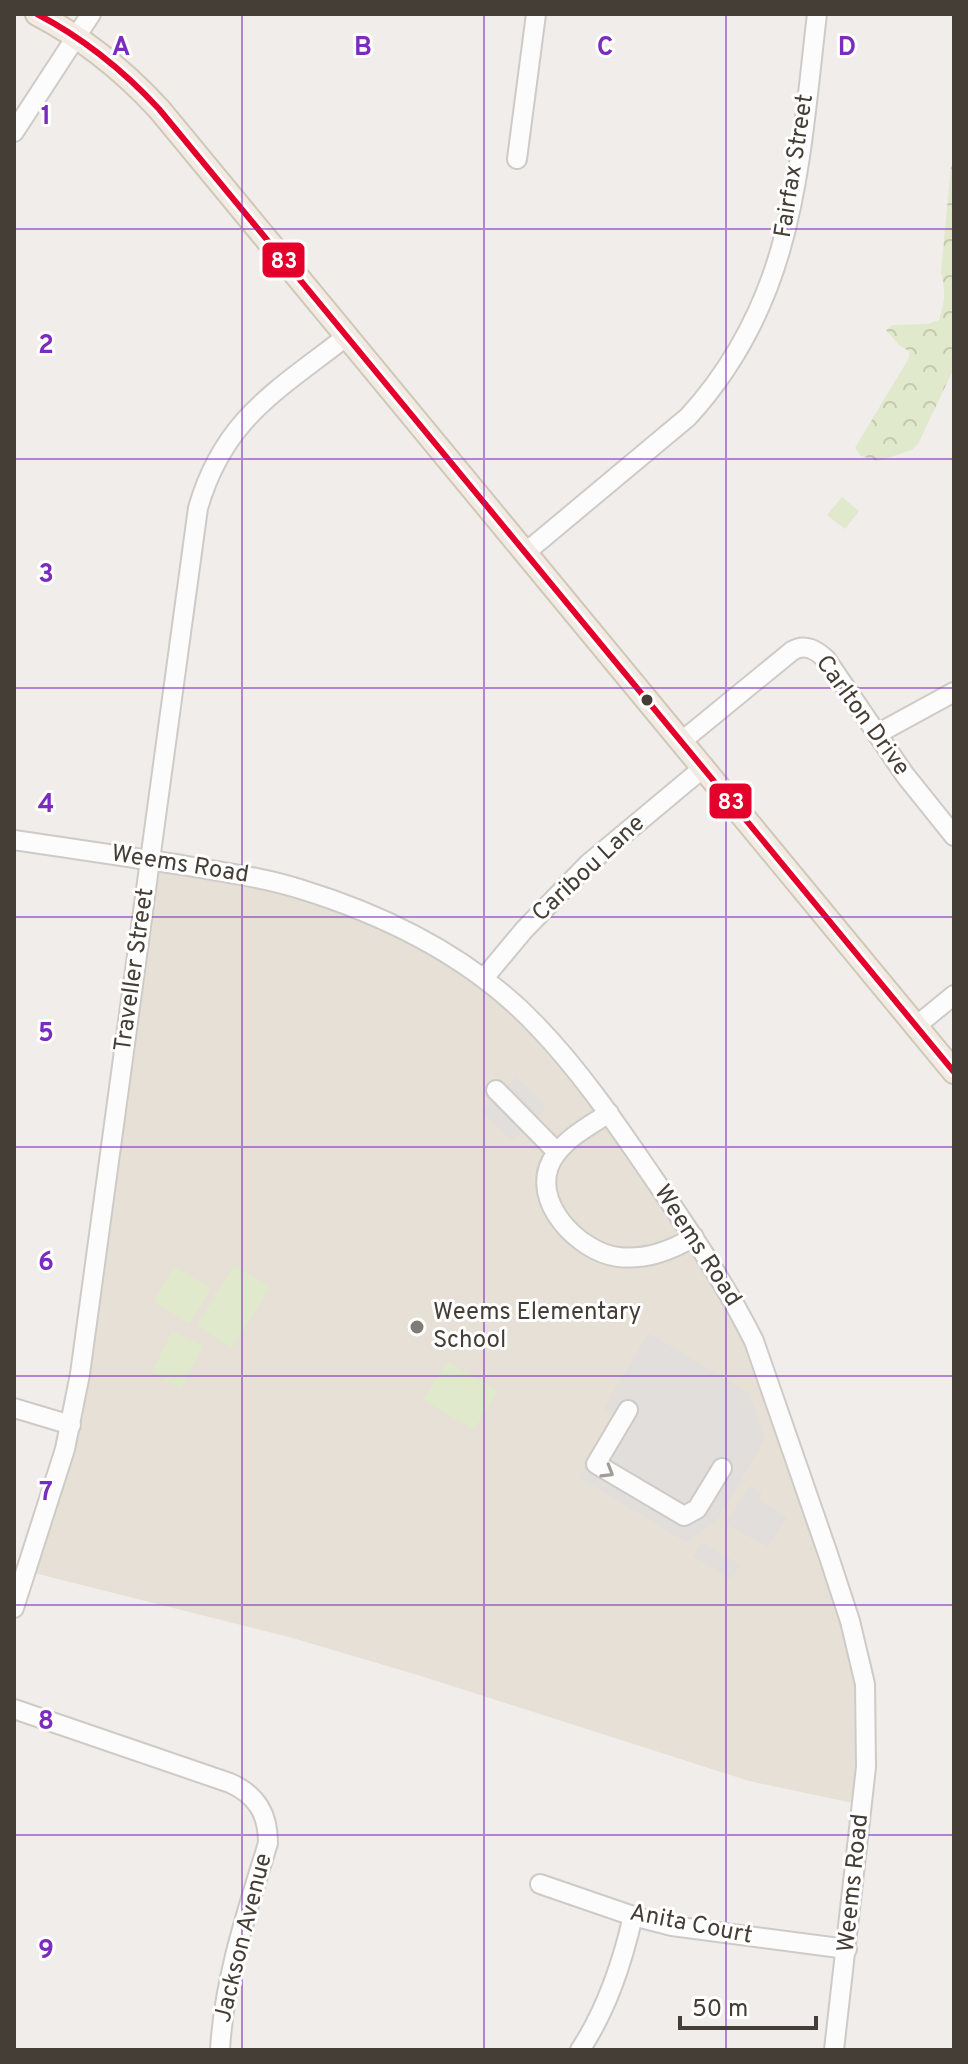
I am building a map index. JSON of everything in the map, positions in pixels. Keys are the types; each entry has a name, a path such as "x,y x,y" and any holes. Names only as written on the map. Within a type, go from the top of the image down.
{"main road":[{"path":"37,14 76,36 117,65 159,109 954,1072"}],"street":[{"path":"14,132 91,14"},
{"path":"517,159 536,14"},
{"name":"Fairfax Street","path":"525,553 688,417 726,369 754,323 786,235 796,190 817,14"},
{"name":"Traveller Street","path":"14,1608 71,1425 198,508 207,477 231,434 249,414 347,336"},
{"name":"Carlton Drive","path":"682,741 792,651 811,648 826,659 905,775 954,836"},
{"path":"877,734 954,692"},
{"name":"Caribou Lane","path":"484,978 524,930 588,864 703,768"},
{"name":"Weems Road","path":"14,840 258,877 338,901 432,946 484,978 537,1026 609,1113 694,1237 754,1341 850,1621 865,1684 866,1767 834,2050"},
{"path":"916,1026 954,995"},
{"path":"496,1090 557,1152"},
{"path":"609,1113 575,1135 550,1163 548,1174 552,1204 565,1227 591,1248 616,1257 633,1258 665,1252 694,1237"},
{"path":"14,1408 71,1425"},
{"path":"628,1410 596,1464 684,1516 697,1509 722,1468"},
{"name":"Jackson Avenue","path":"14,1709 230,1783 243,1789 263,1811 268,1826 268,1843 229,1978 222,2014 220,2050"},
{"name":"Anita Court","path":"540,1884 633,1916 730,1935 847,1949"},
{"path":"580,2050 602,2012 617,1974 633,1916"}],"shaded area":[{"name":"Weems Elementary School","path":"150,861 258,877 386,922 537,1026 726,1289 865,1684 862,1805 749,1781 289,1637 26,1571 65,1449"},
{"path":"517,1077 546,1108 512,1141 482,1110"},
{"path":"649,1333 749,1393 765,1439 716,1522 686,1542 579,1477 616,1417 603,1409"},
{"path":"750,1486 762,1493 759,1500 787,1517 768,1547 726,1524"},
{"path":"702,1542 740,1565 731,1579 693,1556"}],"green space":[{"path":"954,161 954,368 918,444 912,450 878,461 861,456 855,448 909,358 909,351 886,330 893,325 928,324 939,320 943,308 941,273 951,166"},
{"path":"842,497 859,511 845,529 827,515"},
{"path":"234,1265 270,1287 232,1348 197,1326"},
{"path":"174,1266 211,1288 190,1324 157,1304 156,1297"},
{"path":"172,1331 203,1346 181,1388 151,1373"},
{"path":"447,1361 498,1391 474,1430 423,1400"}],"transit line":[{"name":"83","path":"37,14 102,56 159,109 954,1072"}],"place":[{"name":"Weems Elementary School","path":"417,1327"}]}
